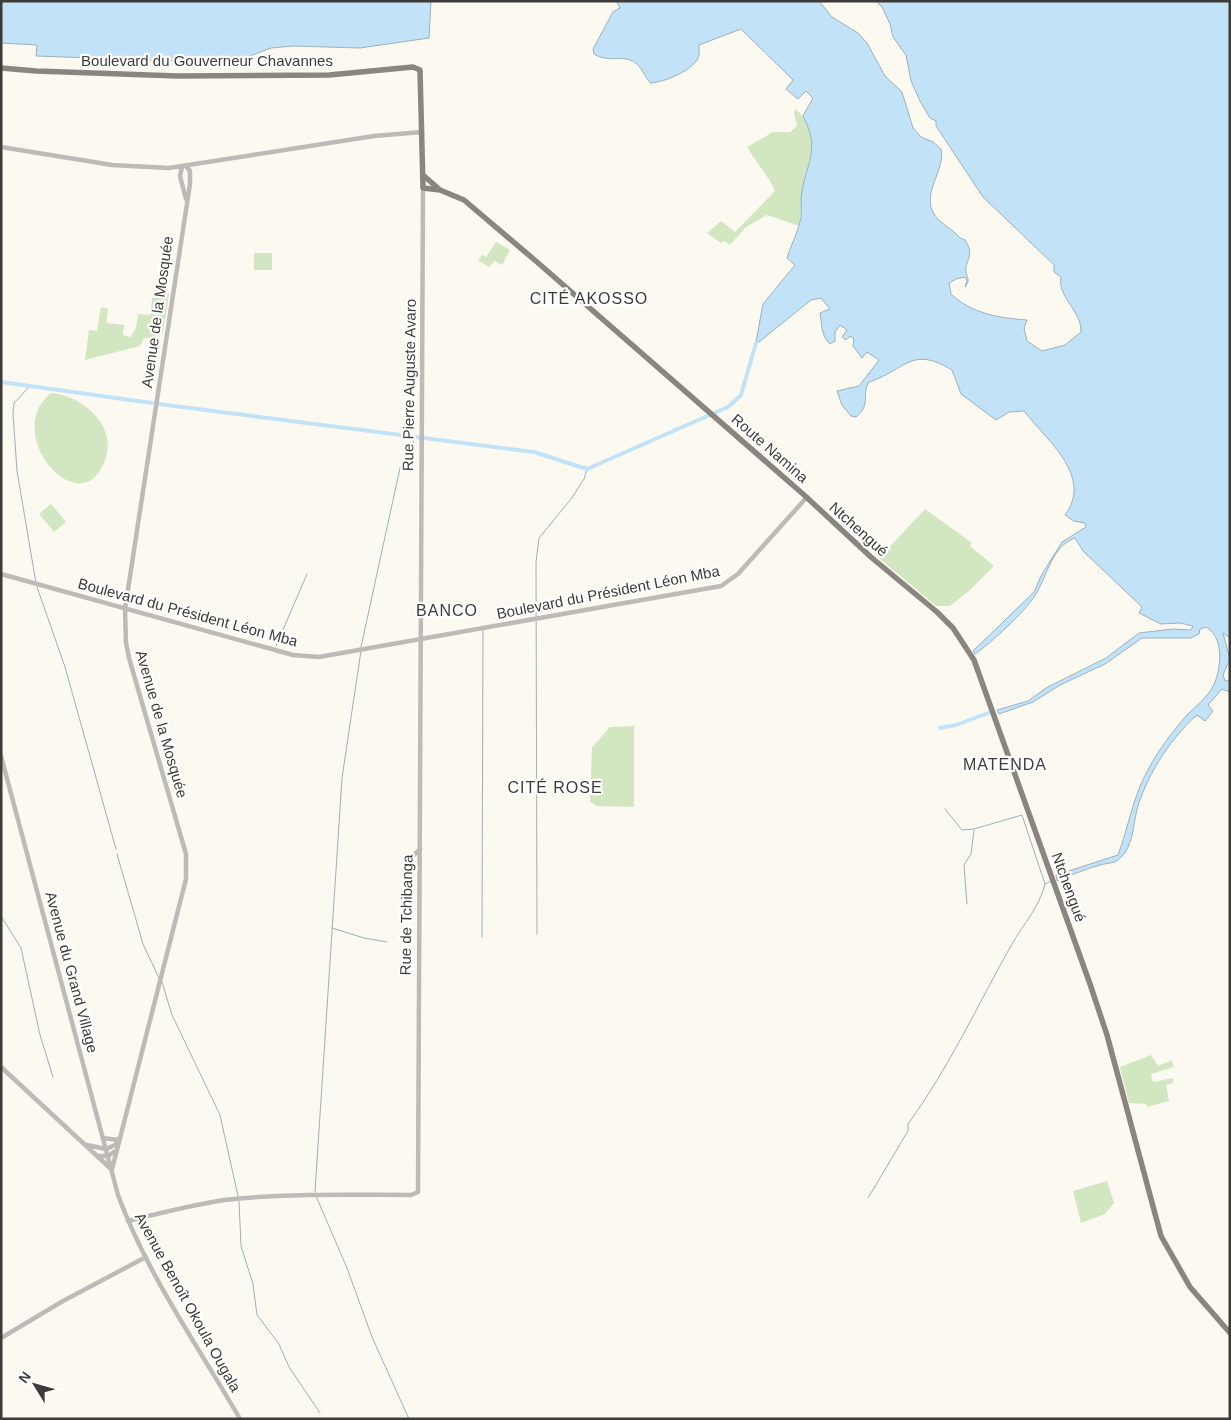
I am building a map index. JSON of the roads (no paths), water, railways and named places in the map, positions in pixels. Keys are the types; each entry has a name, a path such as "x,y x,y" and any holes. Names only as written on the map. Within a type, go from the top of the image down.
{"main road":[{"name":"Boulevard du Gouverneur Chavannes","path":"1,68 178,76 329,74 413,67"},
{"name":"Rue Pierre Auguste Avaro","path":"413,67 422,73 423,188"},
{"path":"423,175 440,190"},
{"path":"423,188 440,190"},
{"name":"Route Namina","path":"440,190 471,206 807,498"},
{"name":"Ntchengué","path":"807,498 868,554 946,620 976,662 1107,1035 1161,1236 1190,1287 1230,1333"}],"street":[{"path":"1,147 112,165 169,168 374,136 422,132"},
{"name":"Avenue de la Mosquée","path":"111,1171 161,983 186,879 187,863 129,658 126,642 126,609 186,200 190,174 193,169 192,164"},
{"path":"184,166 190,169 190,174"},
{"path":"184,166 180,176 186,200"},
{"path":"169,168 180,176"},
{"name":"Rue Pierre Auguste Avaro","path":"421,638 423,188"},
{"name":"Boulevard du Président Léon Mba","path":"1,574 299,656 319,656 538,620 721,586 738,574 807,498"},
{"name":"Rue de Tchibanga","path":"128,1221 224,1200 315,1195 411,1195 418,1192 421,638"},
{"name":"Avenue du Grand Village","path":"1,756 118,1195"},
{"path":"410,858 420,849"},
{"path":"1,1067 99,1156 111,1171"},
{"path":"93,1148 104,1139 120,1138"},
{"path":"84,1144 93,1148 106,1149 120,1138"},
{"path":"99,1156 108,1156 117,1150"},
{"name":"Avenue Benoît Okoula Ougala","path":"118,1195 128,1221 146,1257 240,1419"},
{"path":"1,1338 63,1301 146,1257"}],"water":[{"path":"1,1 431,1 429,38 360,48 293,46 271,48 232,63 36,56 37,45 1,43"},
{"path":"616,1 819,1 832,17 858,33 867,43 885,76 902,92 913,128 921,137 933,142 941,149 942,157 930,198 931,206 934,214 940,221 965,240 970,250 966,268 968,283 965,287 967,281 965,277 949,283 951,294 968,306 987,314 1027,320 1024,328 1027,341 1042,351 1065,345 1081,332 1078,317 1063,291 1061,277 1054,272 1054,265 983,197 936,126 936,121 930,118 911,81 906,55 893,37 890,24 882,7 876,1 1230,1 1230,638 1223,633 1230,659 1223,675 1225,681 1230,680 1230,692 1222,689 1208,705 1213,711 1205,721 1197,715 1179,733 1163,754 1150,777 1137,807 1128,847 1117,861 1057,881 1056,875 1118,855 1139,789 1153,761 1171,734 1211,690 1219,666 1220,657 1217,639 1206,627 1200,629 1199,634 1191,638 1142,638 1105,664 1060,685 1033,702 999,714 997,710 1028,701 1046,688 1106,658 1139,633 1173,629 1191,630 1193,626 1180,623 1161,624 1139,613 1142,607 1083,551 1075,538 1067,542 1055,554 1040,587 1031,601 1016,618 975,654 973,651 1034,592 1041,576 1062,542 1086,527 1085,523 1074,521 1065,515 1072,501 1074,486 1071,473 1064,459 1024,411 1009,412 996,420 961,394 952,370 927,360 909,362 869,382 864,408 856,417 851,416 842,405 837,391 859,386 879,360 867,352 862,358 853,346 854,339 850,336 846,340 842,337 847,330 840,325 835,332 835,341 830,344 827,341 823,334 820,313 830,309 821,298 811,300 759,342 756,342 763,304 795,265 787,258 801,218 801,194 812,146 808,127 803,116 813,98 806,91 798,99 786,89 793,80 741,29 699,45 698,58 688,69 663,81 651,83 633,61 628,59 609,59 594,54 593,49 613,12 620,8"}],"waterway":[{"path":"159,404 534,452 587,469 728,407 741,395 756,343"},
{"path":"1,382 152,403"},
{"path":"29,387 14,403 13,413 17,471 36,583"},
{"path":"361,647 400,468 413,444 414,436"},
{"path":"537,934 536,562 539,538 571,499 584,479 587,469"},
{"path":"276,646 307,574"},
{"path":"37,587 65,667 116,849"},
{"path":"482,937 483,630"},
{"path":"315,1192 342,778 361,651"},
{"path":"940,728 956,725 991,712"},
{"path":"945,809 962,830 974,829 1022,815 1045,884 1051,881"},
{"path":"967,904 964,865 971,854 974,830"},
{"path":"117,854 143,944 159,978"},
{"path":"868,1198 908,1131 908,1124 937,1081 963,1036 1012,944 1035,908 1045,884"},
{"path":"1,916 21,948 40,1035 53,1077"},
{"path":"332,928 364,938 387,942"},
{"path":"162,982 172,1015 220,1115 238,1196"},
{"path":"316,1196 347,1268 372,1337 409,1419"},
{"path":"239,1201 241,1246 253,1284 257,1315 279,1344 289,1367 320,1413"}],"district":[{"name":"CITÉ AKOSSO","path":"589,298"},
{"name":"BANCO","path":"447,610"},
{"name":"MATENDA","path":"1005,764"},
{"name":"CITÉ ROSE","path":"555,787"}]}
